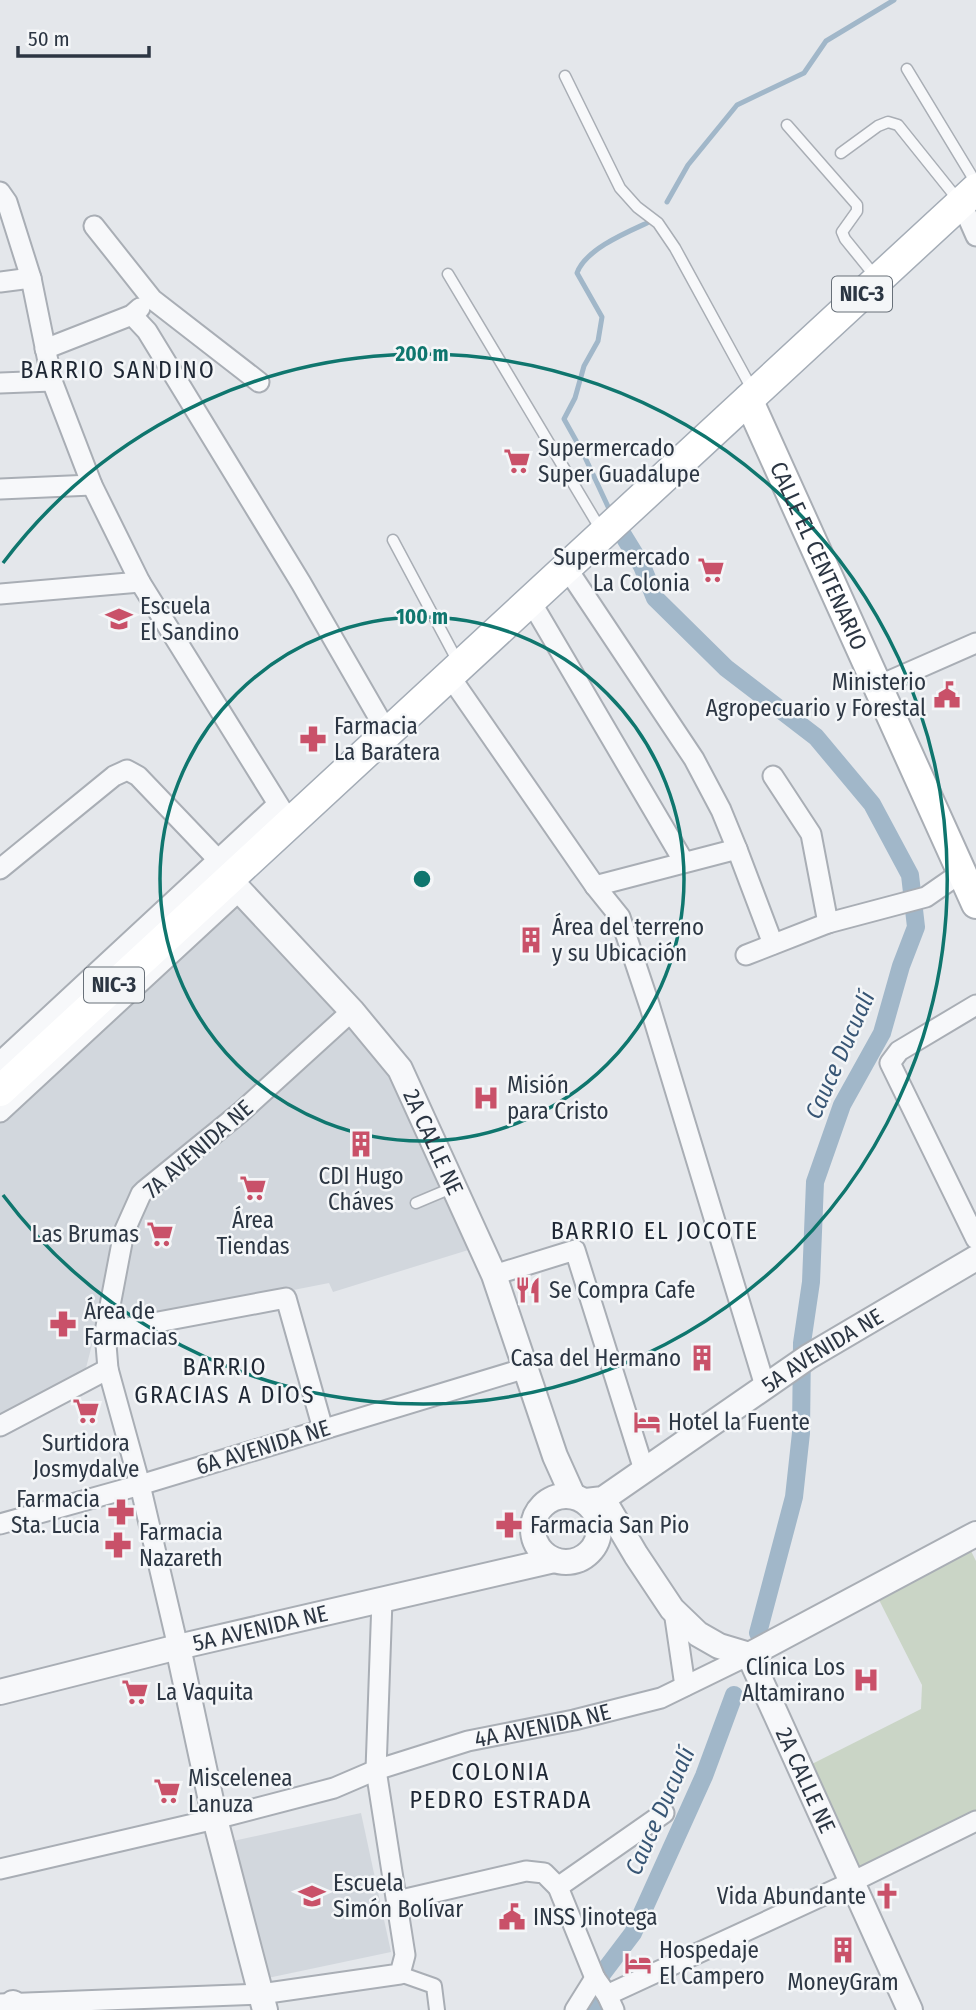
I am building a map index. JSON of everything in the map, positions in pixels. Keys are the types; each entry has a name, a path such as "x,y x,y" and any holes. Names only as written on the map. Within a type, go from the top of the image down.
{"main road":[{"name":"NIC-3","path":"4,1068 230,876 284,814 387,732 971,191"},
{"name":"CALLE EL CENTENARIO","path":"751,396 976,904"}],"street":[{"path":"971,191 976,236"},
{"path":"0,192 8,202 31,278 52,381 92,485 140,582 284,814"},
{"path":"94,226 152,299 259,382"},
{"path":"0,282 31,278"},
{"path":"45,349 132,315 152,299"},
{"path":"132,315 147,331 301,583 387,732"},
{"path":"0,383 52,381"},
{"path":"0,489 92,485"},
{"path":"566,567 694,759 721,810 773,944"},
{"path":"0,594 140,582"},
{"path":"530,600 684,862"},
{"path":"878,686 976,643"},
{"path":"454,670 595,886 620,917 765,1386"},
{"path":"0,1112 230,876 138,776 127,770 114,776 2,864"},
{"path":"773,776 811,834 828,923"},
{"path":"595,886 737,849"},
{"path":"746,955 828,923 926,897 961,872"},
{"name":"2A CALLE NE","path":"230,876 352,1011 400,1069 494,1275 555,1456 591,1508 636,1555"},
{"path":"976,1004 899,1051 890,1063 976,1239"},
{"name":"7A AVENIDA NE","path":"178,1647 141,1485 108,1369 105,1332 124,1232 141,1194 241,1112 352,1011"},
{"path":"494,1275 575,1250 644,1470"},
{"name":"5A AVENIDA NE","path":"591,1508 800,1362 976,1258"},
{"path":"105,1332 286,1298 323,1429"},
{"name":"6A AVENIDA NE","path":"0,1524 141,1485 526,1368"},
{"path":"0,1426 108,1369"},
{"path":"522,1567 555,1456"},
{"path":"562,1496 591,1508 598,1539 593,1549 585,1556 565,1561 544,1555 537,1546 535,1525 543,1505 562,1496"},
{"name":"4A AVENIDA NE","path":"0,1869 334,1788 376,1770 468,1741 574,1720 661,1698 975,1537"},
{"path":"636,1555 674,1611 698,1634 719,1646 749,1655"},
{"name":"5A AVENIDA NE","path":"0,1692 178,1647 522,1567 636,1555"},
{"path":"383,1600 376,1770 405,1955 400,1974"},
{"path":"674,1611 685,1686"},
{"path":"178,1647 215,1819 263,2002"},
{"name":"2A CALLE NE","path":"749,1655 910,2010"},
{"path":"558,1887 664,1813"},
{"path":"397,1901 526,1871 544,1873 558,1887 595,1978 611,2002 976,1821"},
{"path":"9,2006 263,2002 400,1974 434,1986 437,2010"},
{"path":"575,2010 595,1978"}],"lane":[{"path":"907,69 971,191"},
{"path":"565,76 620,188 638,208 658,223 676,248 751,396"},
{"path":"841,153 878,126 888,122 898,125 971,191"},
{"path":"787,125 857,205 857,211 842,232 877,279"},
{"path":"448,274 603,533"},
{"path":"393,540 454,670"},
{"path":"416,1203 455,1186"}],"shaded area":[{"path":"243,896 398,1071 478,1247 333,1292 329,1283 96,1329 86,1368 0,1416 0,1121"},
{"name":"Escuela Simón Bolívar","path":"361,1813 391,1952 263,1979 233,1841"}],"green space":[{"path":"968,1545 976,1561 976,1812 857,1869 808,1766 921,1709 922,1685 875,1592"}],"waterway":[{"path":"667,202 688,165 737,105 804,73 826,41 894,0"},
{"path":"611,513 564,419 575,398 584,366 598,341 602,317 577,273 581,265 597,250 647,223"},
{"name":"Cauce Ducualí","path":"615,522 642,566 655,598 726,668 816,737 872,804 910,875 916,927 901,966 882,1033 842,1105 815,1182 811,1282 802,1343 801,1433 794,1497 758,1633"},
{"name":"Cauce Ducualí","path":"599,1978 633,1933 704,1776 734,1695"},
{"name":"Cauce Ducualí","path":"595,2010 596,1990"}],"place":[{"name":"Supermercado Super Guadalupe","path":"517,461"},
{"name":"Supermercado La Colonia","path":"711,570"},
{"name":"Escuela El Sandino","path":"119,619"},
{"name":"Ministerio Agropecuario y Forestal","path":"947,695"},
{"name":"Farmacia La Baratera","path":"313,739"},
{"name":"Área del terreno y su Ubicación","path":"531,940"},
{"name":"Misión para Cristo","path":"486,1098"},
{"name":"CDI Hugo Cháves","path":"361,1144"},
{"name":"Área Tiendas","path":"253,1188"},
{"name":"Las Brumas","path":"160,1234"},
{"name":"Se Compra Cafe","path":"528,1290"},
{"name":"Área de Farmacias","path":"63,1324"},
{"name":"Casa del Hermano","path":"702,1358"},
{"name":"Surtidora Josmydalve","path":"86,1411"},
{"name":"Hotel la Fuente","path":"647,1422"},
{"name":"Farmacia Sta. Lucia","path":"121,1512"},
{"name":"Farmacia San Pio","path":"509,1525"},
{"name":"Farmacia Nazareth","path":"118,1545"},
{"name":"Clínica Los Altamirano","path":"866,1680"},
{"name":"La Vaquita","path":"135,1692"},
{"name":"Miscelenea Lanuza","path":"167,1791"},
{"name":"Escuela Simón Bolívar","path":"312,1896"},
{"name":"Vida Abundante","path":"887,1896"},
{"name":"INSS Jinotega","path":"512,1917"},
{"name":"MoneyGram","path":"843,1950"},
{"name":"Hospedaje El Campero","path":"638,1963"}],"district":[{"name":"BARRIO SANDINO","path":"118,370"},
{"name":"BARRIO EL JOCOTE","path":"655,1231"},
{"name":"BARRIO GRACIAS A DIOS","path":"225,1381"},
{"name":"COLONIA PEDRO ESTRADA","path":"501,1786"}]}
